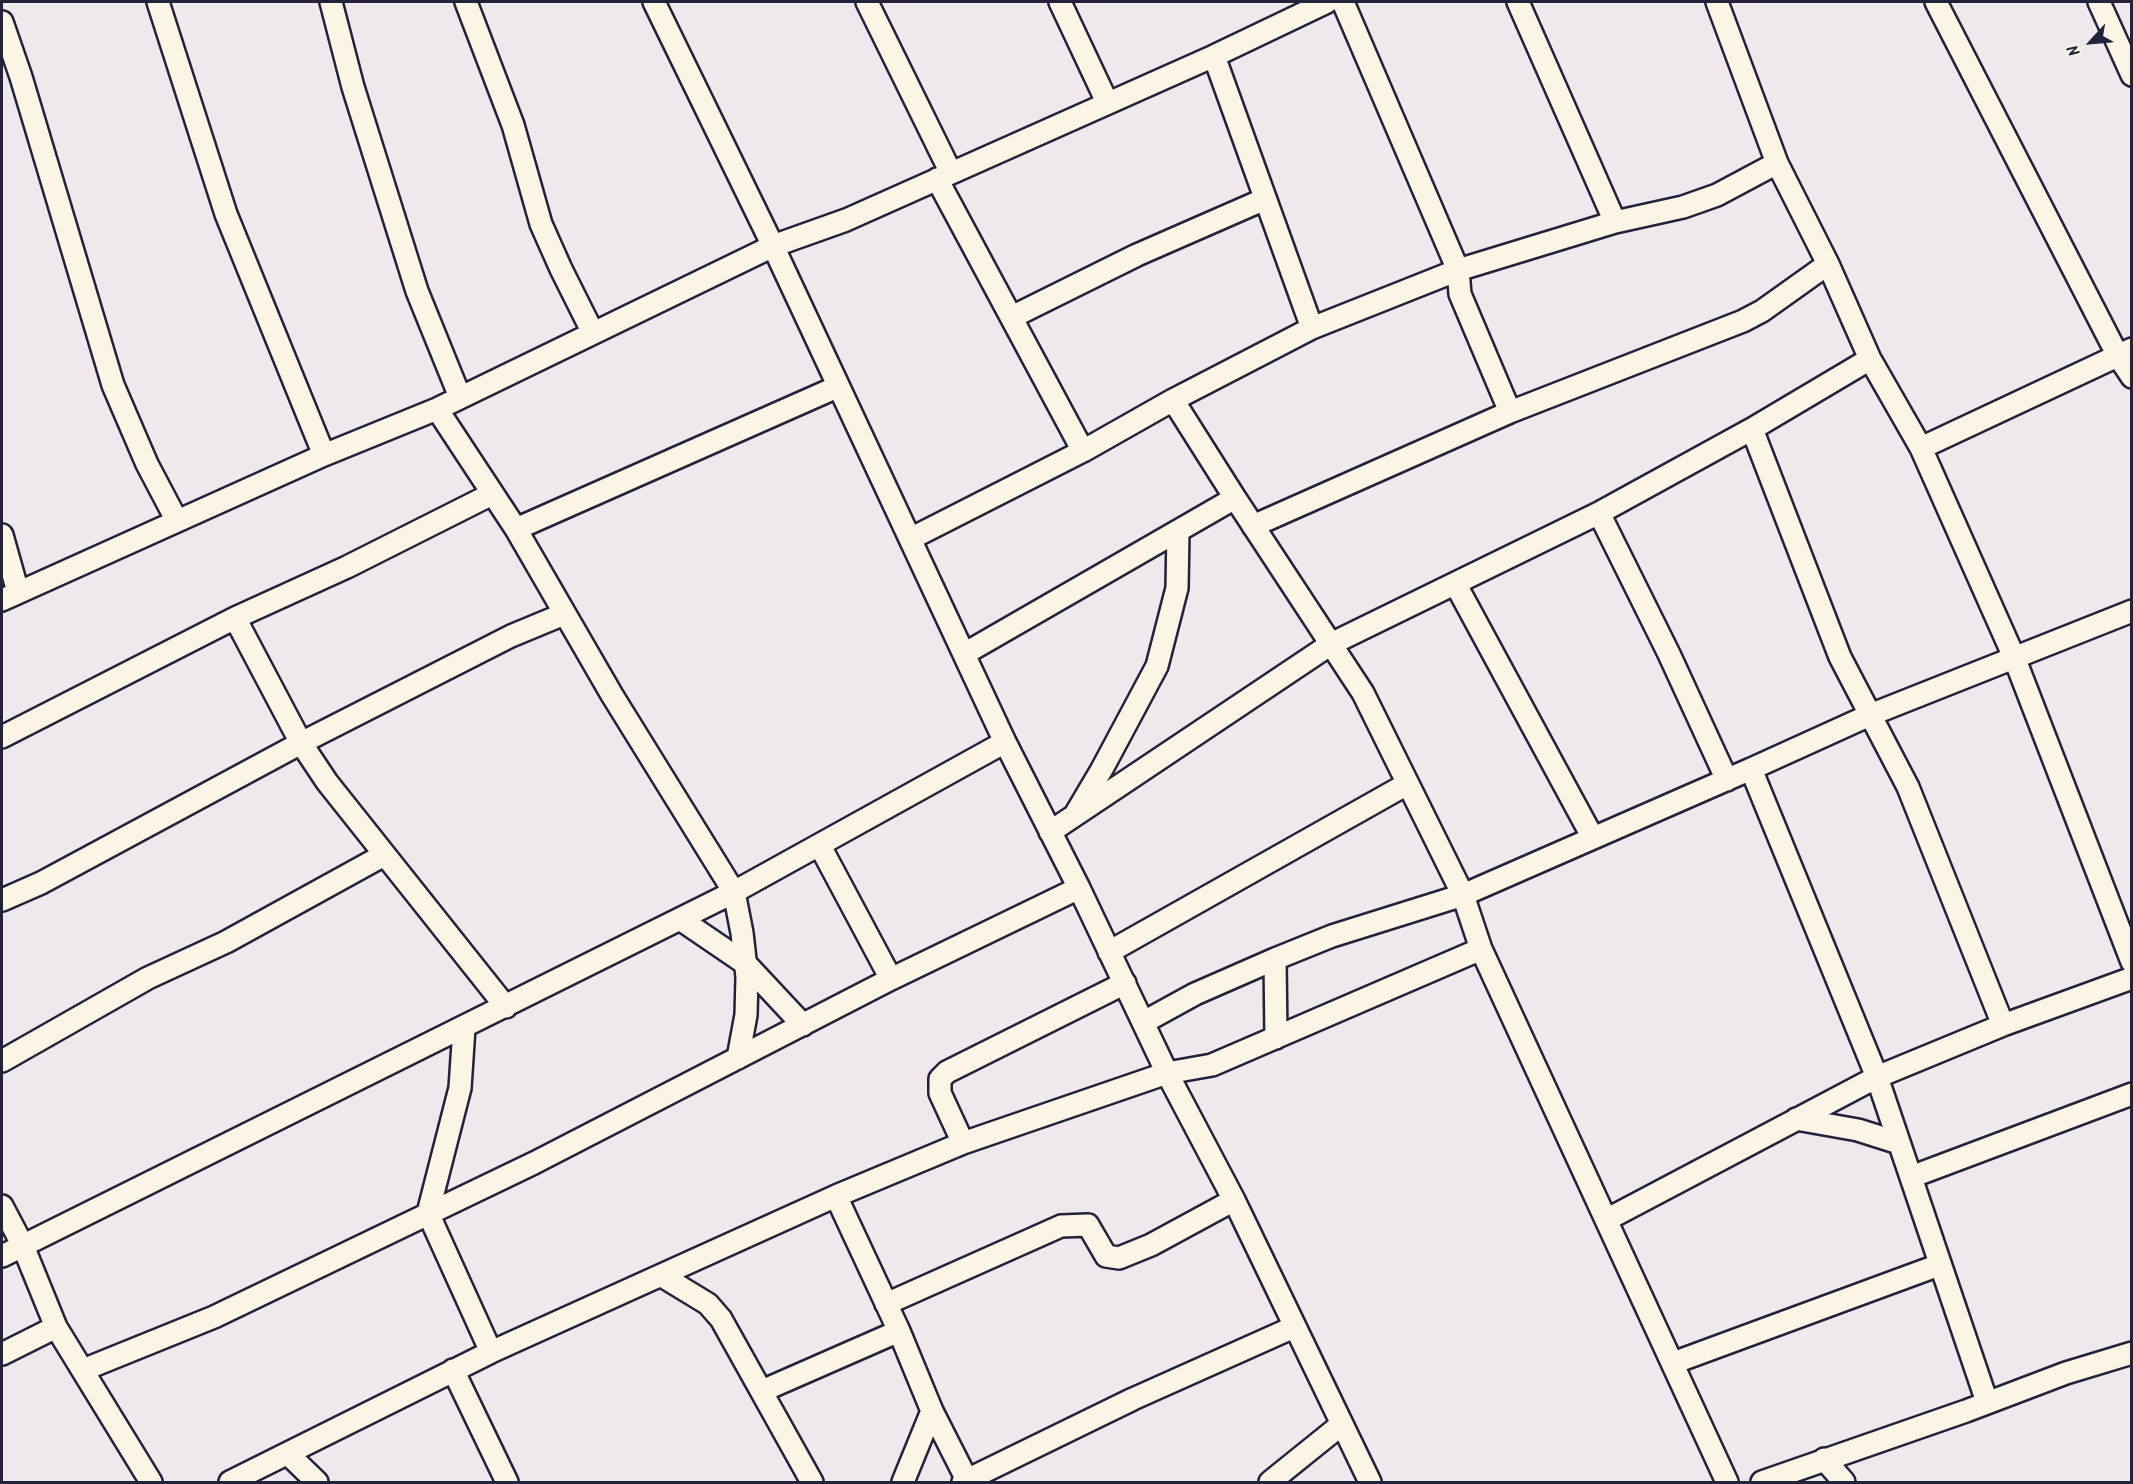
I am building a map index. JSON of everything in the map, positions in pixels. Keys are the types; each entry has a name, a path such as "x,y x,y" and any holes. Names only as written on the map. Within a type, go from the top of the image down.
{"street":[{"path":"158,2 226,214 324,455"},
{"path":"331,2 353,87 417,291 460,397"},
{"path":"466,2 513,125 541,224 593,333"},
{"path":"654,2 773,246 1005,742 1125,983 1167,1073 1234,1200 1370,1482"},
{"path":"867,2 944,176 1012,316 1083,451"},
{"path":"1060,2 1107,102"},
{"path":"2,535 10,596 324,455 437,409 773,246 846,220 1214,56 1289,9 1326,2"},
{"path":"1343,2 1458,270 1460,294 1510,412"},
{"path":"1518,2 1615,222"},
{"path":"1717,2 1777,164 1828,264 1869,359 1921,448 2014,657 2127,936 2132,962"},
{"path":"1936,2 2125,352 2132,376"},
{"path":"2099,2 2132,75"},
{"path":"2,22 113,385 147,464 177,521"},
{"path":"1214,56 1312,328"},
{"path":"910,539 1083,451 1173,400 1312,328 1458,270 1615,222 1683,207 1717,195 1777,164"},
{"path":"1012,316 1137,255 1265,199"},
{"path":"1253,526 1510,412 1743,321 1762,311 1828,264"},
{"path":"1921,448 2125,352"},
{"path":"1050,832 1331,644 1456,585 1599,513 1752,429 1869,359"},
{"path":"516,529 837,387"},
{"path":"1173,400 1363,693 1463,895 1481,949 1727,1482"},
{"path":"437,409 516,529 564,614 734,892 746,964 746,1015 738,1058"},
{"path":"1752,429 1840,657 1908,788 2003,1025"},
{"path":"2,737 235,618 347,567 492,494"},
{"path":"964,654 1235,498"},
{"path":"1599,513 1727,780"},
{"path":"1073,817 1102,769 1157,666 1177,588 1178,531"},
{"path":"1456,585 1593,837"},
{"path":"1144,1022 1195,994 1275,959 1332,936 1463,895 1870,715 2132,611"},
{"path":"2,900 41,883 302,743 512,636 564,614"},
{"path":"235,618 302,743 327,782 507,1007"},
{"path":"2,1256 507,1007 734,892 1005,742"},
{"path":"1751,769 1876,1077 1987,1402"},
{"path":"1109,952 1407,784"},
{"path":"820,846 891,979"},
{"path":"2,1061 148,978 226,942 384,855"},
{"path":"83,1370 214,1317 534,1162 891,979 1078,888"},
{"path":"680,919 746,964 803,1025"},
{"path":"230,1482 491,1352 836,1196 963,1143 1167,1073 1212,1065 1481,949"},
{"path":"1275,959 1276,1038"},
{"path":"1606,1220 1876,1077 2003,1025 2132,978"},
{"path":"963,1143 940,1093 940,1079 947,1072 1125,983"},
{"path":"464,1028 460,1088 428,1212 491,1352"},
{"path":"1911,1177 2132,1094"},
{"path":"1796,1119 1858,1130 1899,1143"},
{"path":"836,1196 966,1482 1141,1395 1294,1327"},
{"path":"886,1304 1061,1226 1088,1225 1106,1256 1119,1258 1151,1245 1234,1200"},
{"path":"3,1214 23,1246 56,1327 152,1482"},
{"path":"1673,1363 1939,1264"},
{"path":"662,1276 708,1304 721,1319 812,1482"},
{"path":"2,1354 56,1327"},
{"path":"762,1391 898,1331"},
{"path":"1762,1482 2066,1373 2132,1353"},
{"path":"453,1370 507,1482"},
{"path":"903,1482 932,1411"},
{"path":"1270,1482 1342,1424"},
{"path":"288,1454 317,1482"},
{"path":"1824,1459 1844,1482"}]}
